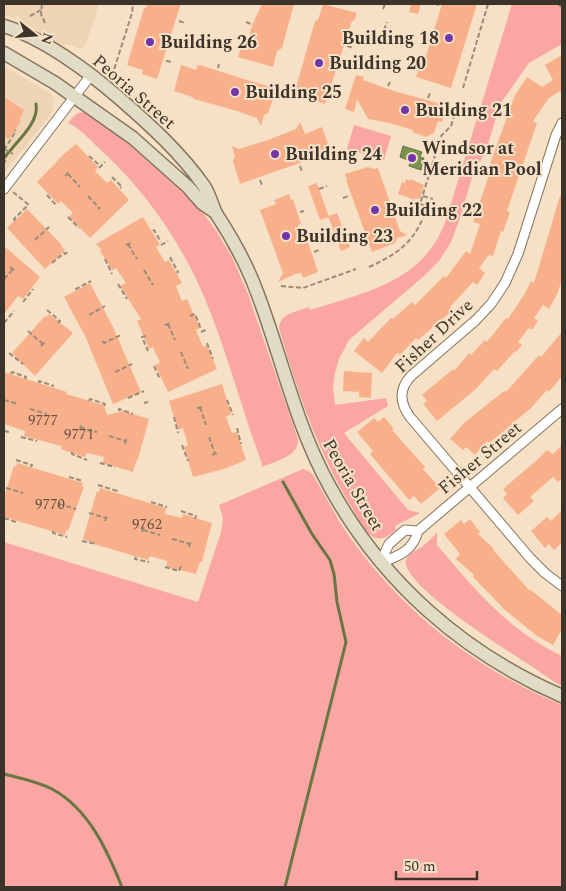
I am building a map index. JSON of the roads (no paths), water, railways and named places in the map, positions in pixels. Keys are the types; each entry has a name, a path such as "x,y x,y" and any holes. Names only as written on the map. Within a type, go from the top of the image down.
{"main road":[{"name":"Peoria Street","path":"4,26 22,33 47,47 91,75 133,110 179,155 204,187 211,198 215,212 238,250 255,288 303,429 318,463 349,520 380,563 422,607 462,639 508,670 562,696"},
{"name":"Peoria Street","path":"4,53 38,72 146,148 188,187 202,203 215,212"}],"street":[{"path":"4,189 91,75"},
{"name":"Fisher Drive","path":"560,581 530,558 410,418 403,406 402,390 410,376 481,315 505,283 518,254 556,135 562,123"},
{"name":"Fisher Street","path":"380,563 400,556 415,542 418,531 562,409"},
{"name":"Fisher Street","path":"380,563 389,544 405,530 418,531"}],"waterway":[{"path":"10,151 32,123 35,117 36,104"},
{"path":"4,158 8,153"},
{"path":"283,482 312,534 330,560 346,642 285,887"},
{"path":"4,774 46,786 65,797 86,819 95,832 110,859 122,887"}],"place":[{"name":"Building 18","path":"449,38"},
{"name":"Building 26","path":"150,42"},
{"name":"Building 20","path":"319,63"},
{"name":"Building 25","path":"235,92"},
{"name":"Building 21","path":"405,110"},
{"name":"Building 24","path":"275,154"},
{"name":"Windsor at Meridian Pool","path":"412,158"},
{"name":"Building 22","path":"375,210"},
{"name":"Building 23","path":"286,236"}]}
